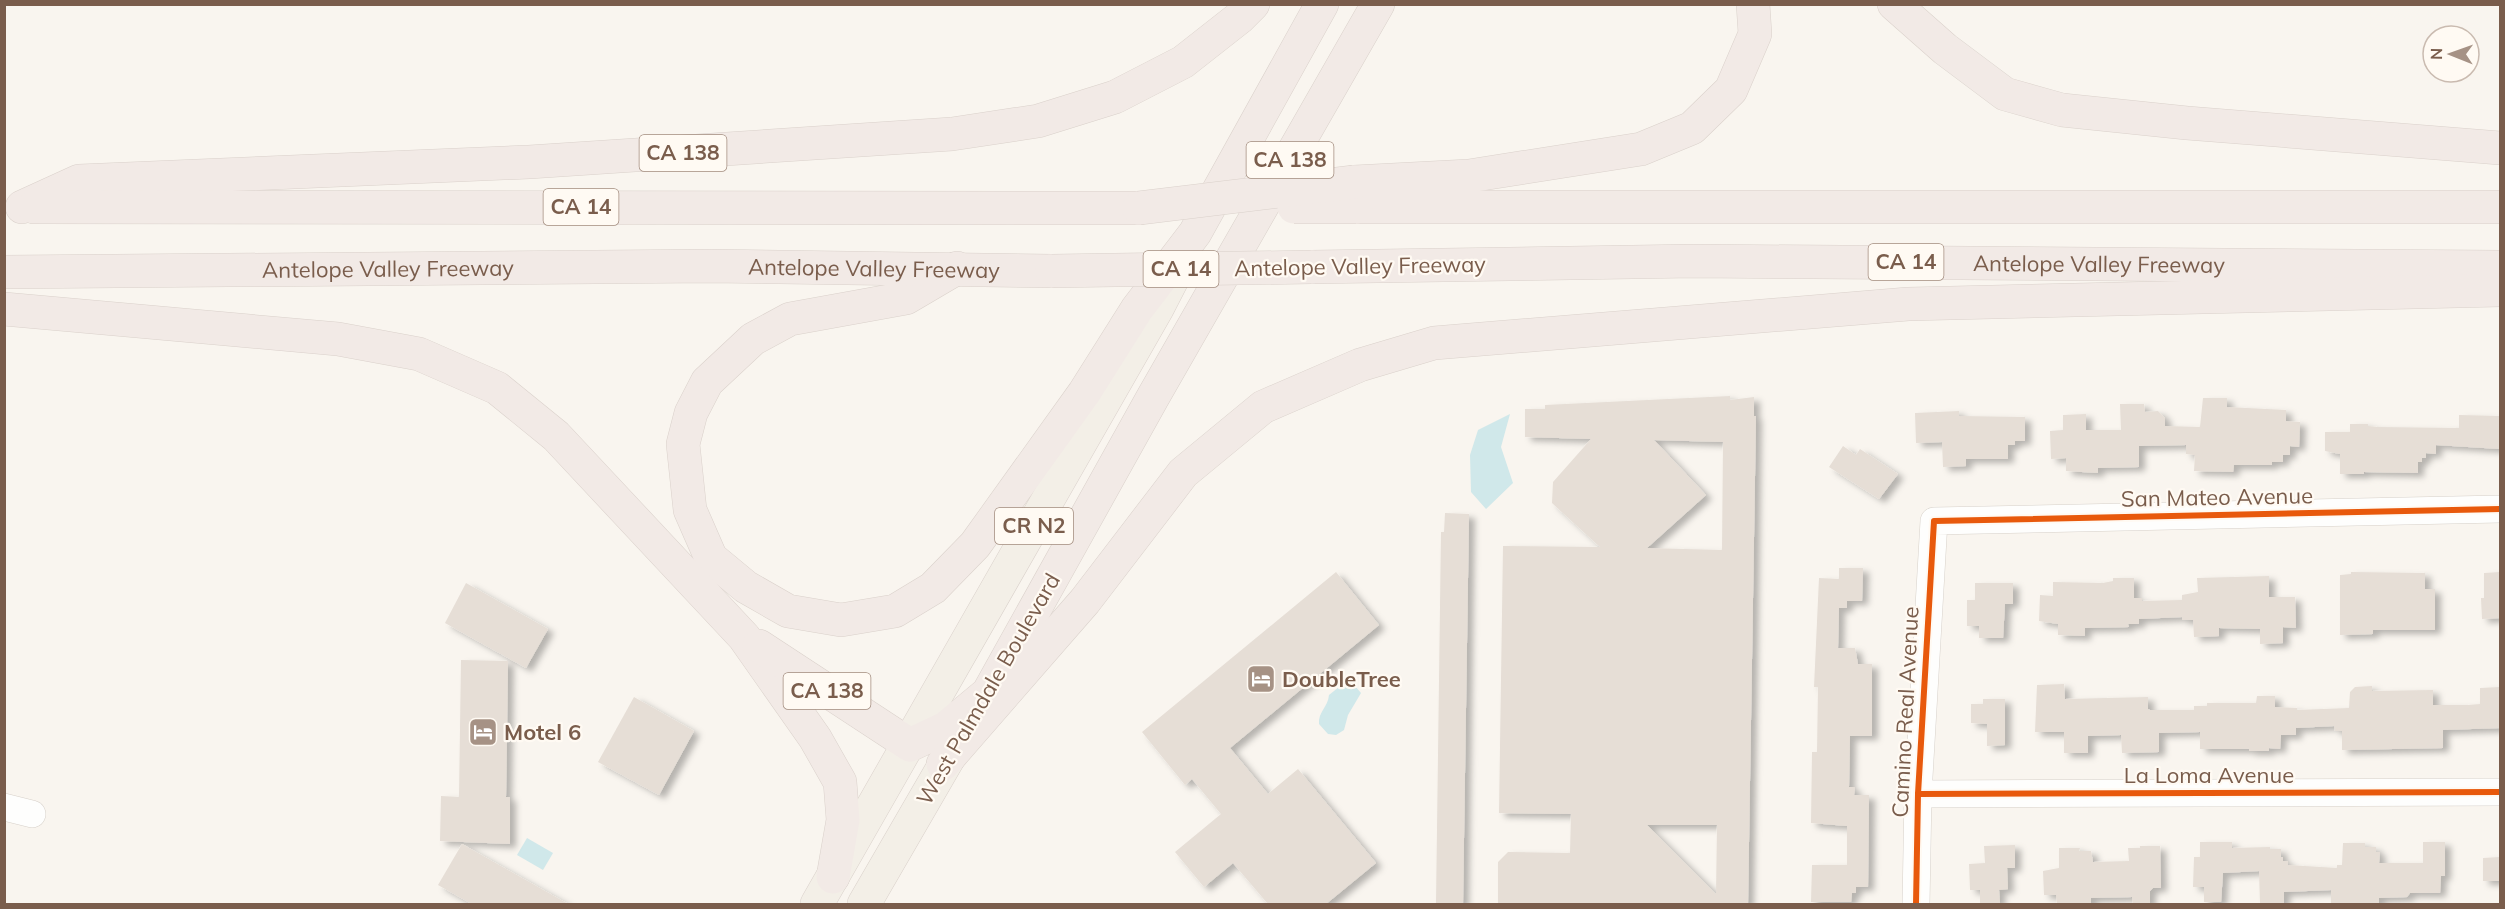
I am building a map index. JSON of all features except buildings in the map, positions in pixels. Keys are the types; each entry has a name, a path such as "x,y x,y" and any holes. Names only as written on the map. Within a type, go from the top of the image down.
{"highway":[{"name":"CA 138","path":"13,207 79,181 576,160 952,134 1038,121 1114,97 1184,62 1253,4"},
{"name":"CR N2","path":"1195,233 1322,4"},
{"name":"West Palmdale Boulevard","path":"988,693 1378,4"},
{"path":"1331,88 1400,4"},
{"path":"1355,195 1641,149 1692,129 1731,90 1755,33 1753,4"},
{"path":"1894,4 1945,48 2005,94 2062,110 2187,123 2500,148"},
{"name":"CA 14","path":"13,207 1139,208 1355,195 2500,207"},
{"path":"957,268 906,298 790,319 753,339 707,382 691,413 683,444 690,510 711,558 746,587 788,611 841,620 895,611 933,588 975,545 1084,393 1137,309 1195,233"},
{"name":"Antelope Valley Freeway","path":"4,272 711,266 1052,271 1694,261 2500,267"},
{"path":"943,764 1085,601 1183,473 1263,407 1360,365 1434,343 1908,304 2500,290"},
{"name":"CA 138","path":"4,309 338,339 419,354 497,388 556,436 744,637 910,745 946,728 988,693"},
{"path":"744,637 815,738 840,782 843,820 825,891"}],"main road":[{"name":"CR N2","path":"910,745 1158,307 1195,233"},
{"name":"West Palmdale Boulevard","path":"864,904 943,764 988,693"},
{"name":"West Palmdale Boulevard","path":"825,891 910,745"}],"street":[{"name":"San Mateo Avenue","path":"1934,521 2500,509"},
{"name":"Camino Real Avenue","path":"1916,904 1918,794 1934,521"},
{"name":"La Loma Avenue","path":"1918,794 2500,792"},
{"path":"4,807 32,814"}],"water":[{"path":"1510,414 1501,447 1513,483 1486,509 1471,492 1470,455 1478,430"},
{"path":"1349,679 1361,693 1348,715 1344,730 1336,735 1328,734 1319,724 1320,716 1329,695"},
{"path":"527,838 553,853 543,870 517,855"}],"cycle path":[{"path":"1916,904 1918,794 1934,521 2500,509"},
{"path":"1918,794 2500,792"}],"place":[{"name":"DoubleTree","path":"1261,679"},
{"name":"Motel 6","path":"483,732"}]}
